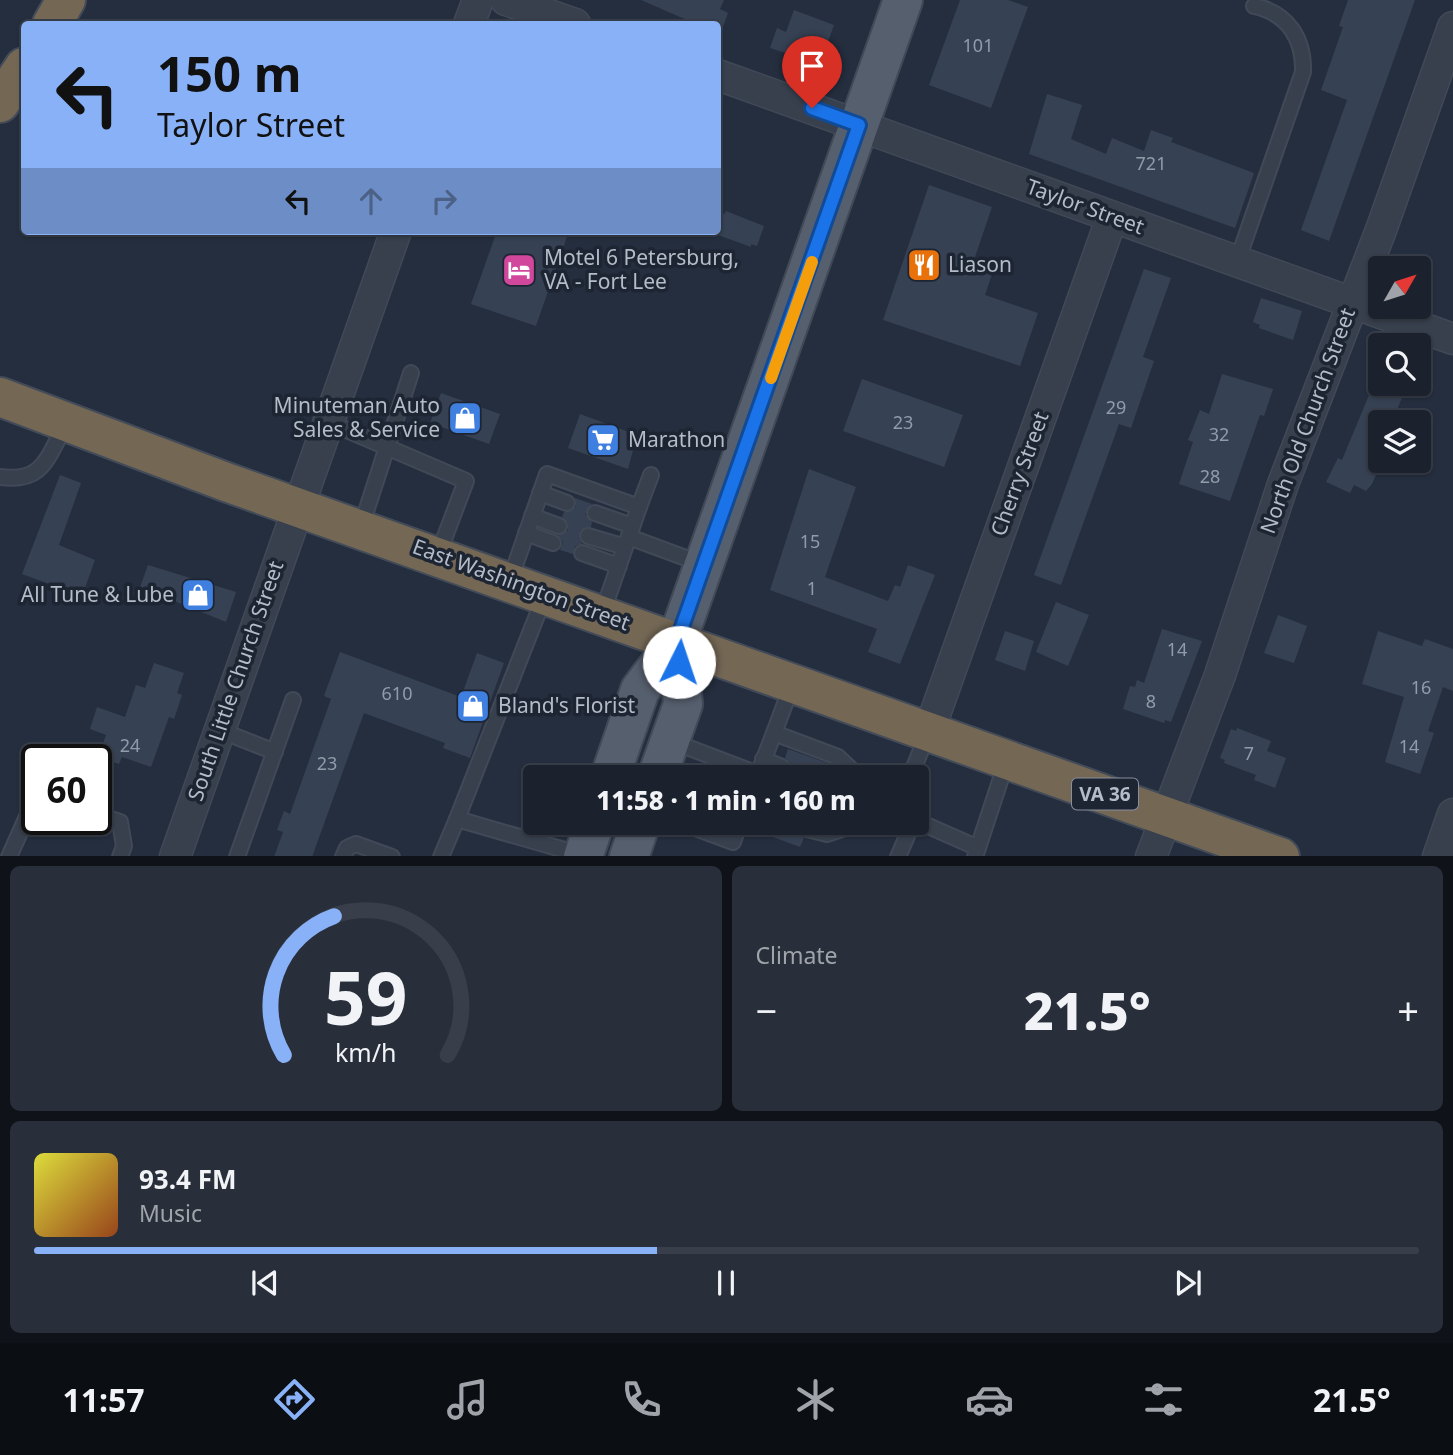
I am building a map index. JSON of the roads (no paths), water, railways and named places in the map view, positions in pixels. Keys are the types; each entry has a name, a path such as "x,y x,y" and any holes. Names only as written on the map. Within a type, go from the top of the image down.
{"highway":[{"path":"54,21 66,0"},
{"path":"0,103 21,72"},
{"name":"East Washington Street","path":"1,397 298,506 1280,856"}],"main road":[{"path":"614,765 640,690 677,641 903,0"},
{"path":"661,765 683,704 677,641"},
{"path":"583,856 590,835"},
{"path":"629,856 636,835"}],"street":[{"path":"470,21 478,0"},
{"path":"506,0 566,21"},
{"name":"North Old Church Street","path":"1151,856 1220,675 1283,484 1381,230 1453,27"},
{"name":"Taylor Street","path":"721,76 1453,339"},
{"name":"Cherry Street","path":"929,731 1112,217"},
{"name":"South Little Church Street","path":"174,856 395,235"},
{"path":"1438,856 1453,814"}],"lane":[{"path":"1237,262 1304,72 1304,53 1298,36 1287,22 1275,13 1254,6"},
{"path":"361,527 411,373"},
{"path":"328,422 466,481 438,555"},
{"path":"0,477 21,480 34,474 42,467 67,423"},
{"path":"510,581 547,474 639,507"},
{"path":"602,614 651,475"},
{"path":"540,494 567,503"},
{"path":"595,513 629,536 704,565"},
{"path":"532,516 559,526"},
{"path":"526,533 553,543"},
{"path":"588,536 629,536"},
{"path":"582,553 619,566"},
{"path":"441,856 545,594"},
{"path":"761,765 793,682"},
{"path":"237,856 293,700"},
{"path":"219,730 275,751"},
{"path":"915,765 929,731"},
{"path":"775,733 838,758 846,765"},
{"path":"670,741 730,765"},
{"path":"763,759 779,765"},
{"path":"929,829 977,852 1007,759"},
{"path":"112,819 120,822 124,846 120,856"},
{"path":"457,819 583,856"},
{"path":"9,856 21,829"},
{"path":"714,835 733,842 735,835"},
{"path":"898,856 908,835"},
{"path":"343,856 347,848 356,844 392,856"}],"place":[{"name":"Liason","path":"924,265"},
{"name":"Motel 6 Petersburg, VA - Fort Lee","path":"519,270"},
{"name":"Minuteman Auto Sales & Service","path":"465,418"},
{"name":"Marathon","path":"603,440"},
{"name":"All Tune & Lube","path":"198,595"},
{"name":"Bland's Florist","path":"473,706"}]}
